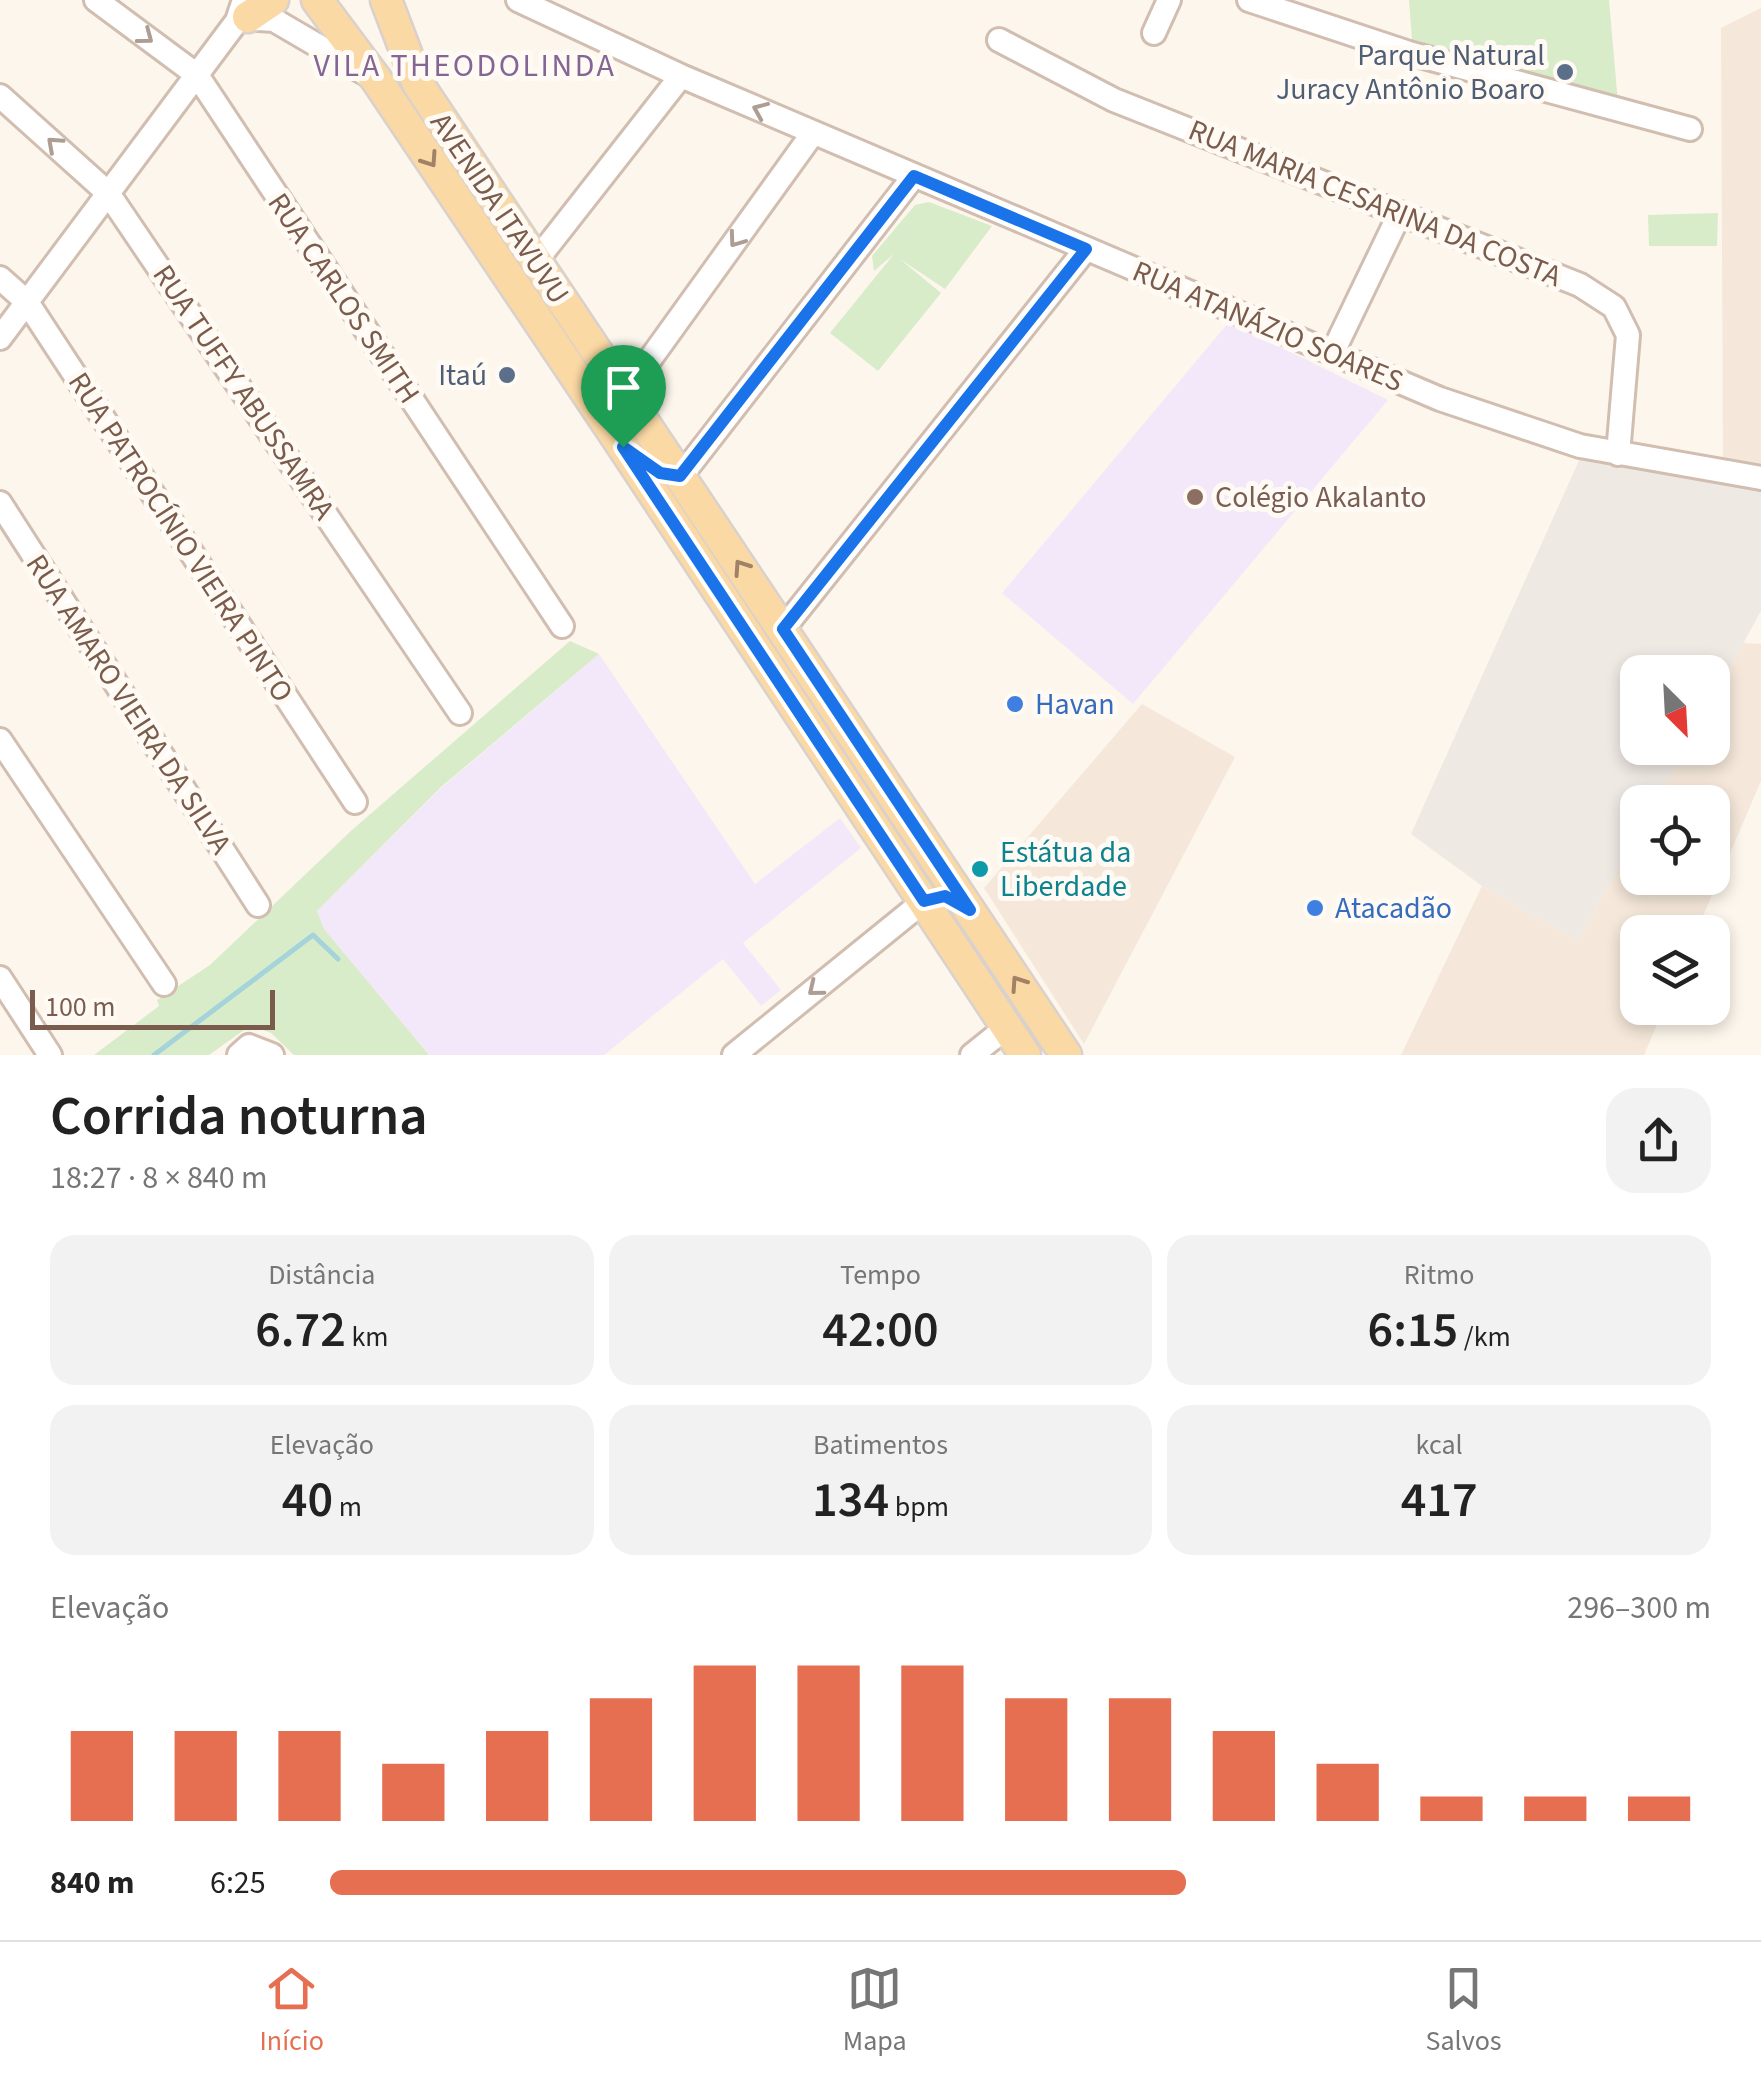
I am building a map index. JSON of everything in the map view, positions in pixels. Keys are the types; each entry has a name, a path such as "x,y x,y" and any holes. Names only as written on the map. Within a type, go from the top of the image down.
{"main road":[{"name":"AVENIDA ITAVUVU","path":"316,0 376,80 623,447 1025,1055"},
{"name":"AVENIDA ITAVUVU","path":"386,0 418,84 1066,1055"},
{"path":"623,447 660,473 680,476"},
{"path":"924,901 945,896 970,910"}],"street":[{"name":"RUA CARLOS SMITH","path":"96,0 196,75 562,626"},
{"name":"RUA ATANÁZIO SOARES","path":"518,0 681,76 914,176 1332,354 1493,418 1618,454 1761,478"},
{"path":"1154,34 1169,0"},
{"path":"1250,0 1409,53 1690,129"},
{"path":"0,338 196,75 251,9"},
{"name":"AVENIDA ITAVUVU","path":"251,9 376,80"},
{"name":"RUA MARIA CESARINA DA COSTA","path":"998,40 1114,100 1580,285 1614,307 1628,335 1618,454"},
{"path":"536,261 681,76"},
{"name":"RUA TUFFY ABUSSAMRA","path":"0,96 108,193 460,713"},
{"path":"625,394 814,133"},
{"path":"680,476 914,176"},
{"path":"1332,354 1400,213"},
{"path":"783,629 1086,249"},
{"name":"RUA PATROCÍNIO VIEIRA PINTO","path":"0,278 27,302 355,802"},
{"name":"RUA AMARO VIEIRA DA SILVA","path":"0,503 258,905"},
{"path":"0,740 164,984"},
{"path":"734,1055 924,901"},
{"path":"0,978 50,1055"},
{"path":"972,1055 1007,1027"},
{"path":"244,1051 272,1055"}],"shaded area":[{"path":"1761,8 1761,467 1723,464 1721,28"},
{"name":"Colégio Akalanto","path":"1229,322 1388,400 1133,704 1002,593"},
{"path":"1581,456 1761,489 1761,611 1730,667 1730,655 1620,655 1620,765 1676,765 1664,785 1620,785 1620,865 1578,941 1482,886 1411,834"},
{"path":"1743,643 1761,644 1761,781 1730,853 1730,785 1664,785 1676,765 1730,765 1730,667"},
{"path":"599,654 755,884 840,818 861,848 743,943 781,990 761,1006 723,959 604,1055 429,1055 324,929 317,911 441,788"},
{"path":"1142,704 1235,757 1084,1044 984,888"},
{"path":"1620,865 1620,895 1712,895 1703,915 1620,915 1620,1025 1657,1025 1644,1055 1401,1055 1482,886 1578,941"}],"green space":[{"name":"Parque Natural Juracy Antônio Boaro","path":"1409,0 1609,0 1618,103 1412,40"},
{"path":"929,202 992,226 945,289 900,259 941,293 878,371 830,333 894,254 874,271 872,256 915,205"},
{"path":"1718,213 1717,246 1649,246 1648,215"},
{"path":"570,641 599,654 441,787 317,911 324,929 429,1055 294,1055 271,1033 257,1028 244,1030 209,1055 94,1055 159,1006 157,1000 210,965 352,830"}],"waterway":[{"path":"154,1055 313,935 338,959"}],"place":[{"name":"Parque Natural Juracy Antônio Boaro","path":"1565,72"},
{"name":"Itaú","path":"507,375"},
{"name":"Colégio Akalanto","path":"1195,497"},
{"name":"Havan","path":"1015,704"},
{"name":"Estátua da Liberdade","path":"980,869"},
{"name":"Atacadão","path":"1315,908"}],"district":[{"name":"VILA THEODOLINDA","path":"465,65"}],"route":[{"path":"914,176 1086,249 783,629 970,910 945,896 924,901 623,447 660,473 680,476 914,176"}]}
